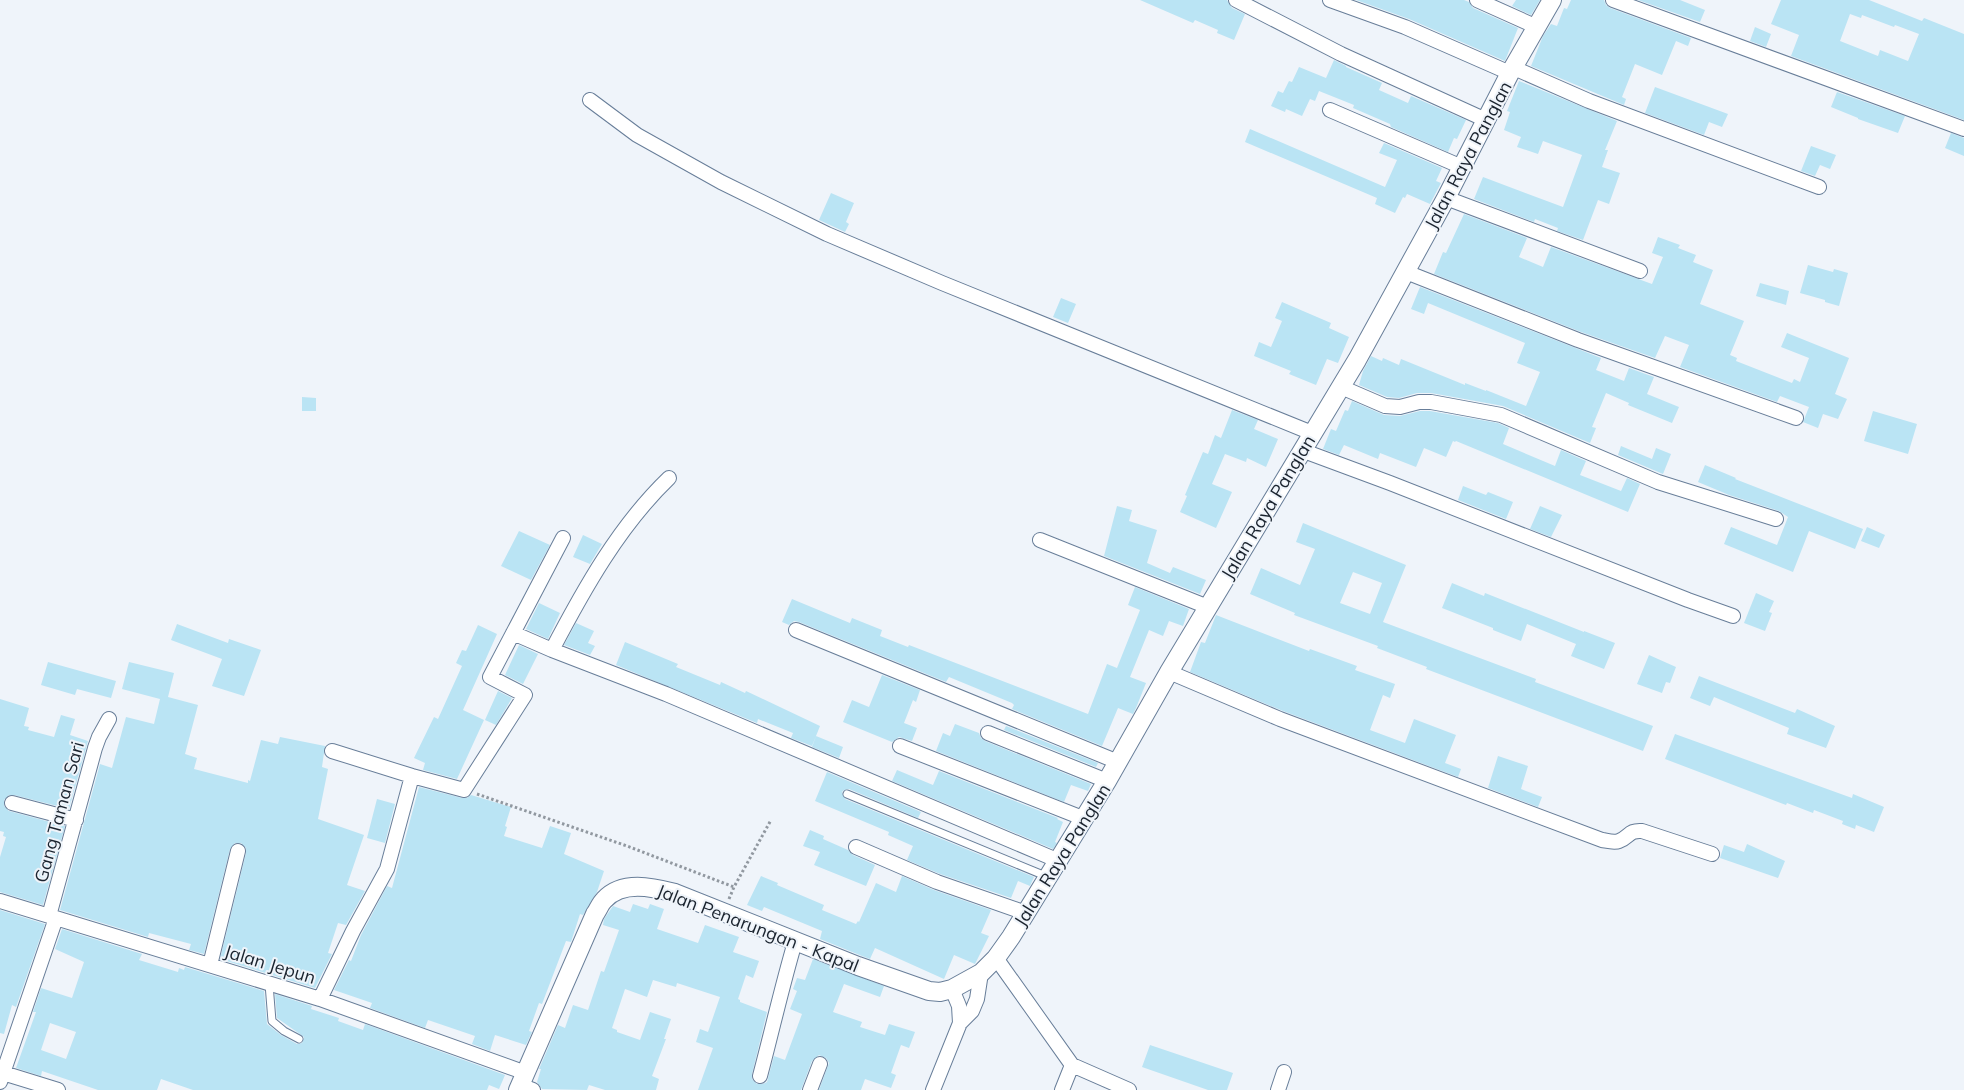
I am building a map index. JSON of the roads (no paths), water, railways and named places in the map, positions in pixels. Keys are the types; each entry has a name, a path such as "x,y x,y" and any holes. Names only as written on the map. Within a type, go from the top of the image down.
{"street":[{"path":"1236,0 1341,54 1486,120"},
{"path":"1330,0 1405,27 1589,101 1819,187"},
{"path":"1477,0 1537,27"},
{"name":"Jalan Raya Panglan","path":"952,989 980,974 996,958 1085,819 1168,672 1301,450 1341,387 1406,272 1512,71 1552,0"},
{"path":"1613,0 1963,126"},
{"path":"590,100 637,135 721,182 827,234 952,287 1312,433"},
{"path":"1330,110 1462,167"},
{"path":"1446,198 1640,271"},
{"path":"1406,272 1578,340 1796,418"},
{"path":"1341,387 1385,406 1432,402 1501,415 1658,482 1776,519"},
{"path":"1301,450 1733,616"},
{"path":"552,650 621,534 649,498 669,478"},
{"path":"332,751 464,790 525,695 490,677 563,538"},
{"path":"1040,540 1208,607"},
{"path":"796,630 1118,762"},
{"path":"513,633 666,694 1059,861"},
{"path":"1168,672 1280,720 1602,840 1620,841 1634,830 1642,831 1712,854"},
{"name":"Gang Taman Sari","path":"2,1077 6,1044 53,917 98,737 109,720"},
{"path":"988,733 1108,781"},
{"path":"900,746 1085,819"},
{"path":"320,999 353,931 387,869 412,776"},
{"path":"12,803 76,820"},
{"path":"856,847 937,882 1026,913"},
{"path":"210,965 238,851"},
{"name":"Jalan Penarungan - Kapal","path":"524,1085 595,914 604,900 612,893 624,888 652,887 675,893 795,942 914,987 934,992 952,989"},
{"name":"Jalan Jepun","path":"0,901 320,999 524,1085"},
{"path":"760,1076 775,1020 780,992 795,942"},
{"path":"996,958 1072,1065 1128,1090"},
{"path":"960,1023 972,1011 980,974"},
{"path":"933,1090 960,1023 960,1006 952,989"},
{"path":"810,1090 820,1064"},
{"path":"1062,1090 1072,1065"},
{"path":"1278,1090 1284,1072"},
{"path":"2,1077 54,1090"}],"lane":[{"path":"847,794 1048,877"},
{"path":"269,984 272,1021 284,1031 299,1039"}]}
